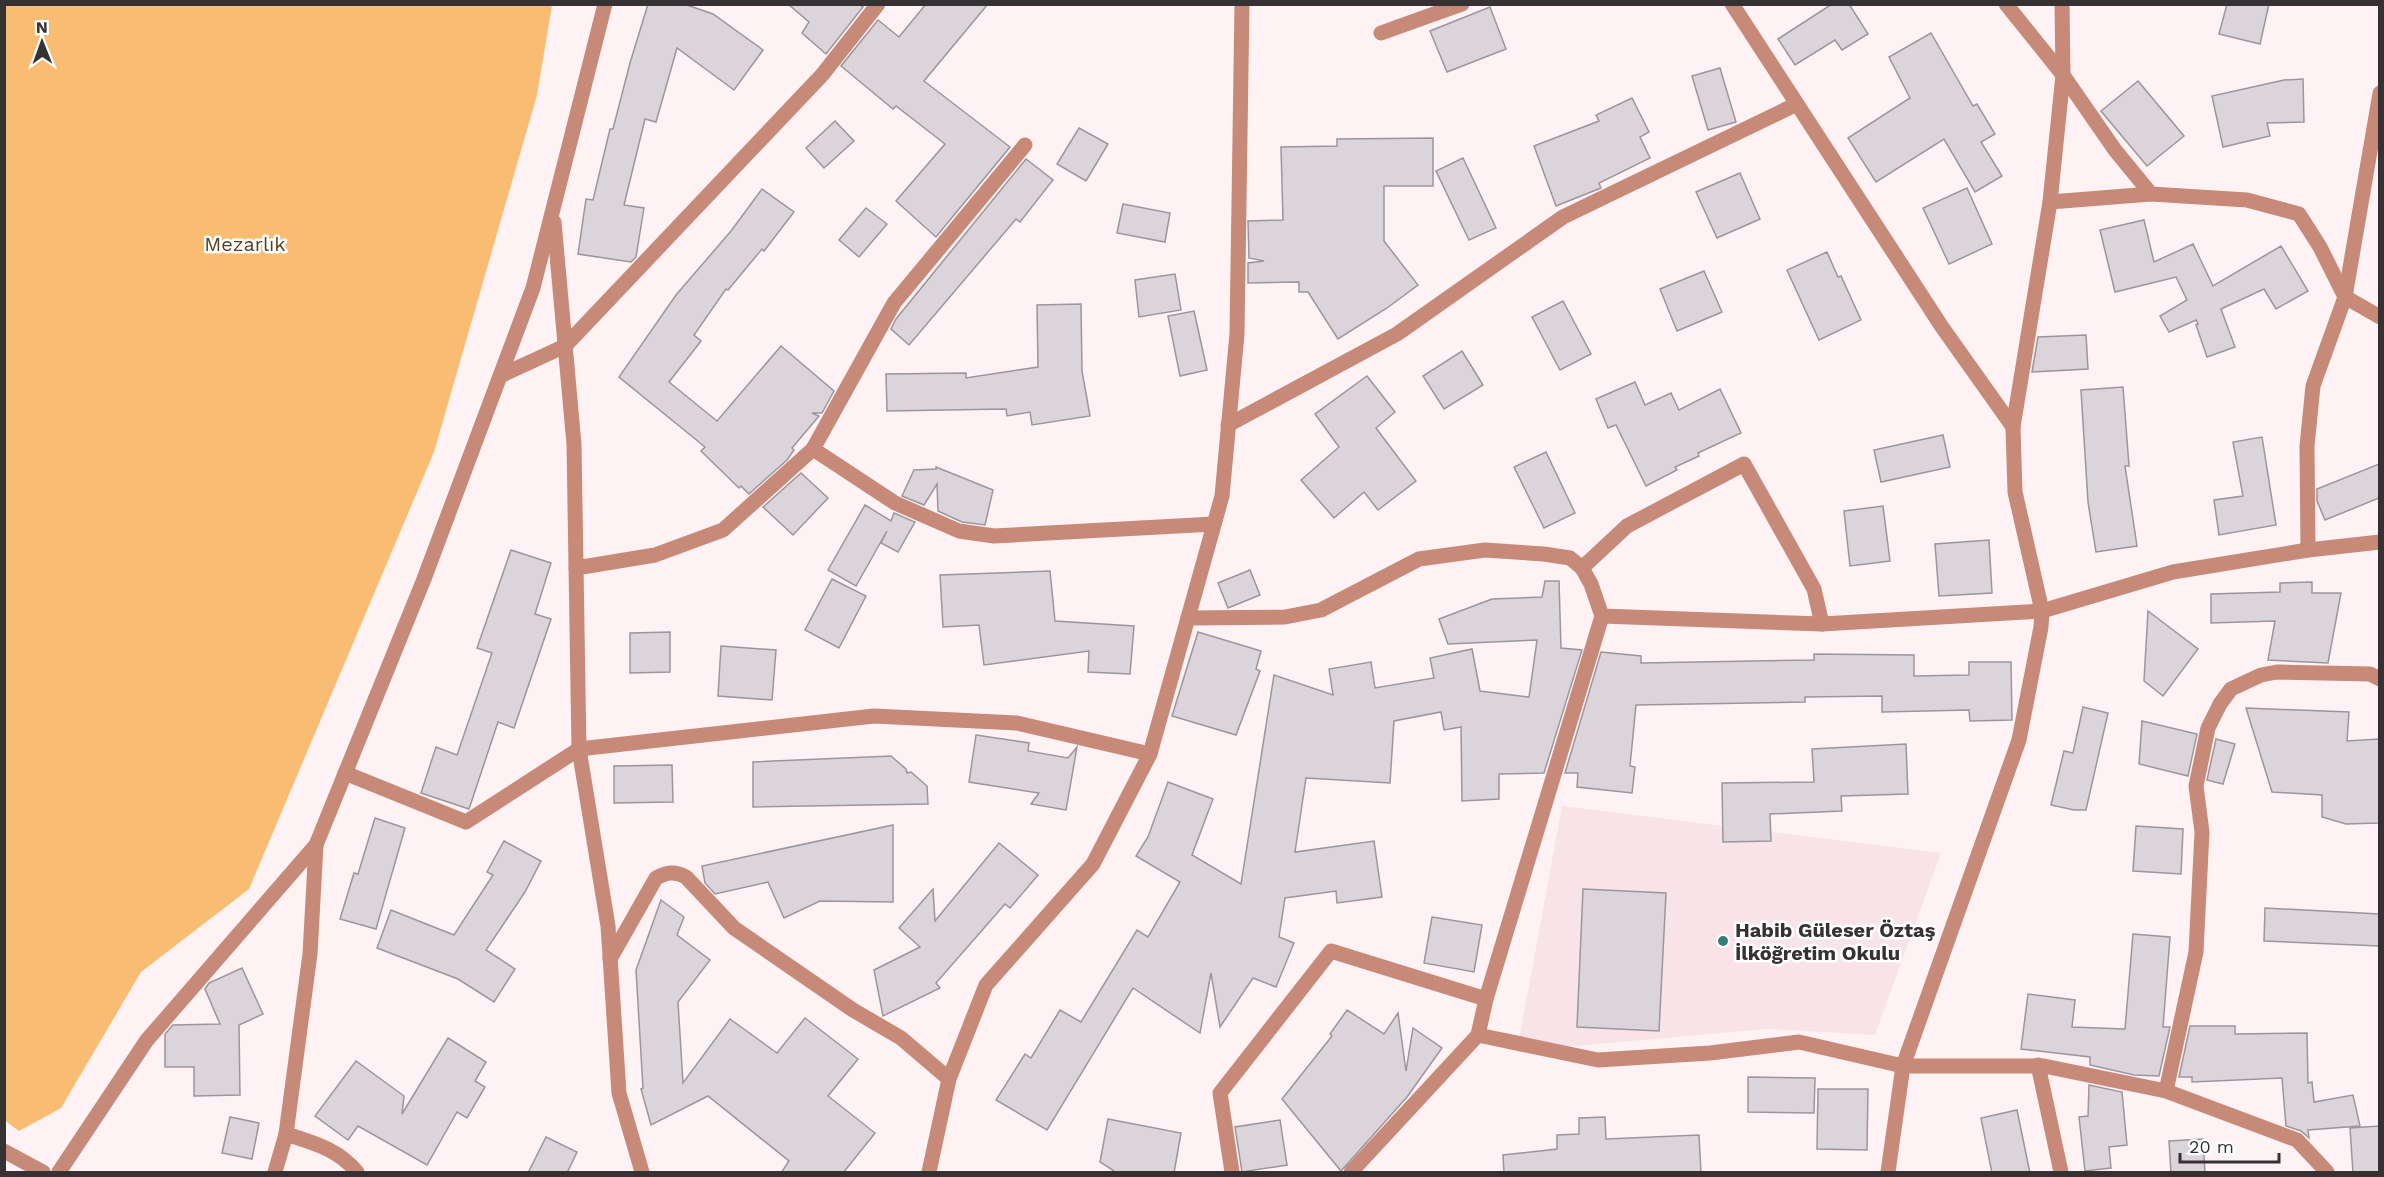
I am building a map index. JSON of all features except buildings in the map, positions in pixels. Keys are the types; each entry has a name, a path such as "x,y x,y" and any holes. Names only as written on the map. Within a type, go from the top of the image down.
{"street":[{"path":"275,1173 286,1134 310,954 316,845 424,579 533,288 605,4"},
{"path":"501,376 565,346 822,75 878,4"},
{"path":"930,1173 949,1079 986,985 1093,864 1150,754 1222,496 1236,334 1242,4"},
{"path":"1381,33 1461,4"},
{"path":"1732,4 1942,327 2013,427"},
{"path":"2006,4 2062,75 2115,150 2151,194"},
{"path":"1888,1173 1903,1066 2019,740 2041,627 2042,611 2014,492 2013,427 2050,202 2062,75 2062,4"},
{"path":"2307,550 2307,446 2313,386 2345,297 2379,93"},
{"path":"1228,425 1397,334 1563,217 1797,104"},
{"path":"576,568 655,555 723,530 813,449 894,303 1025,145"},
{"path":"2050,202 2151,194 2247,200 2299,214 2320,247 2345,297 2379,317"},
{"path":"553,210 574,444 579,749 608,926 619,1093 642,1173"},
{"path":"813,449 895,503 959,531 994,536 1214,524"},
{"path":"1582,568 1627,526 1744,464 1814,589 1822,624"},
{"path":"1602,616 1822,624 2042,611 2174,572 2307,550 2379,542"},
{"path":"1188,618 1285,617 1321,610 1419,559 1485,550 1570,558 1582,568 1591,584 1602,616 1486,999 1478,1035 1351,1173"},
{"path":"2166,1091 2196,952 2202,832 2196,786 2208,728 2220,704 2231,689 2261,675 2277,672 2370,674 2379,679"},
{"path":"345,773 466,822 579,749 874,716 1017,723 1150,754"},
{"path":"59,1173 147,1040 316,845"},
{"path":"610,959 656,878 672,872 679,874 686,878 734,928 852,1011 901,1038 949,1079"},
{"path":"1232,1173 1220,1092 1331,951 1486,999"},
{"path":"1478,1035 1598,1060 1710,1053 1799,1042 1903,1066 2038,1065 2166,1091 2297,1140 2327,1173"},
{"path":"2038,1065 2061,1173"},
{"path":"286,1134 325,1146 347,1161 357,1173"},
{"path":"4,1151 43,1173"}],"shaded area":[{"name":"Habib Güleser Öztaş İlköğretim Okulu","path":"1562,806 1941,853 1875,1035 1767,1029 1517,1051"}],"green space":[{"name":"Mezarlık","path":"4,5 552,5 537,95 434,452 249,889 141,972 61,1108 19,1131 4,1120"}],"place":[{"name":"Habib Güleser Öztaş İlköğretim Okulu","path":"1723,941"}]}
